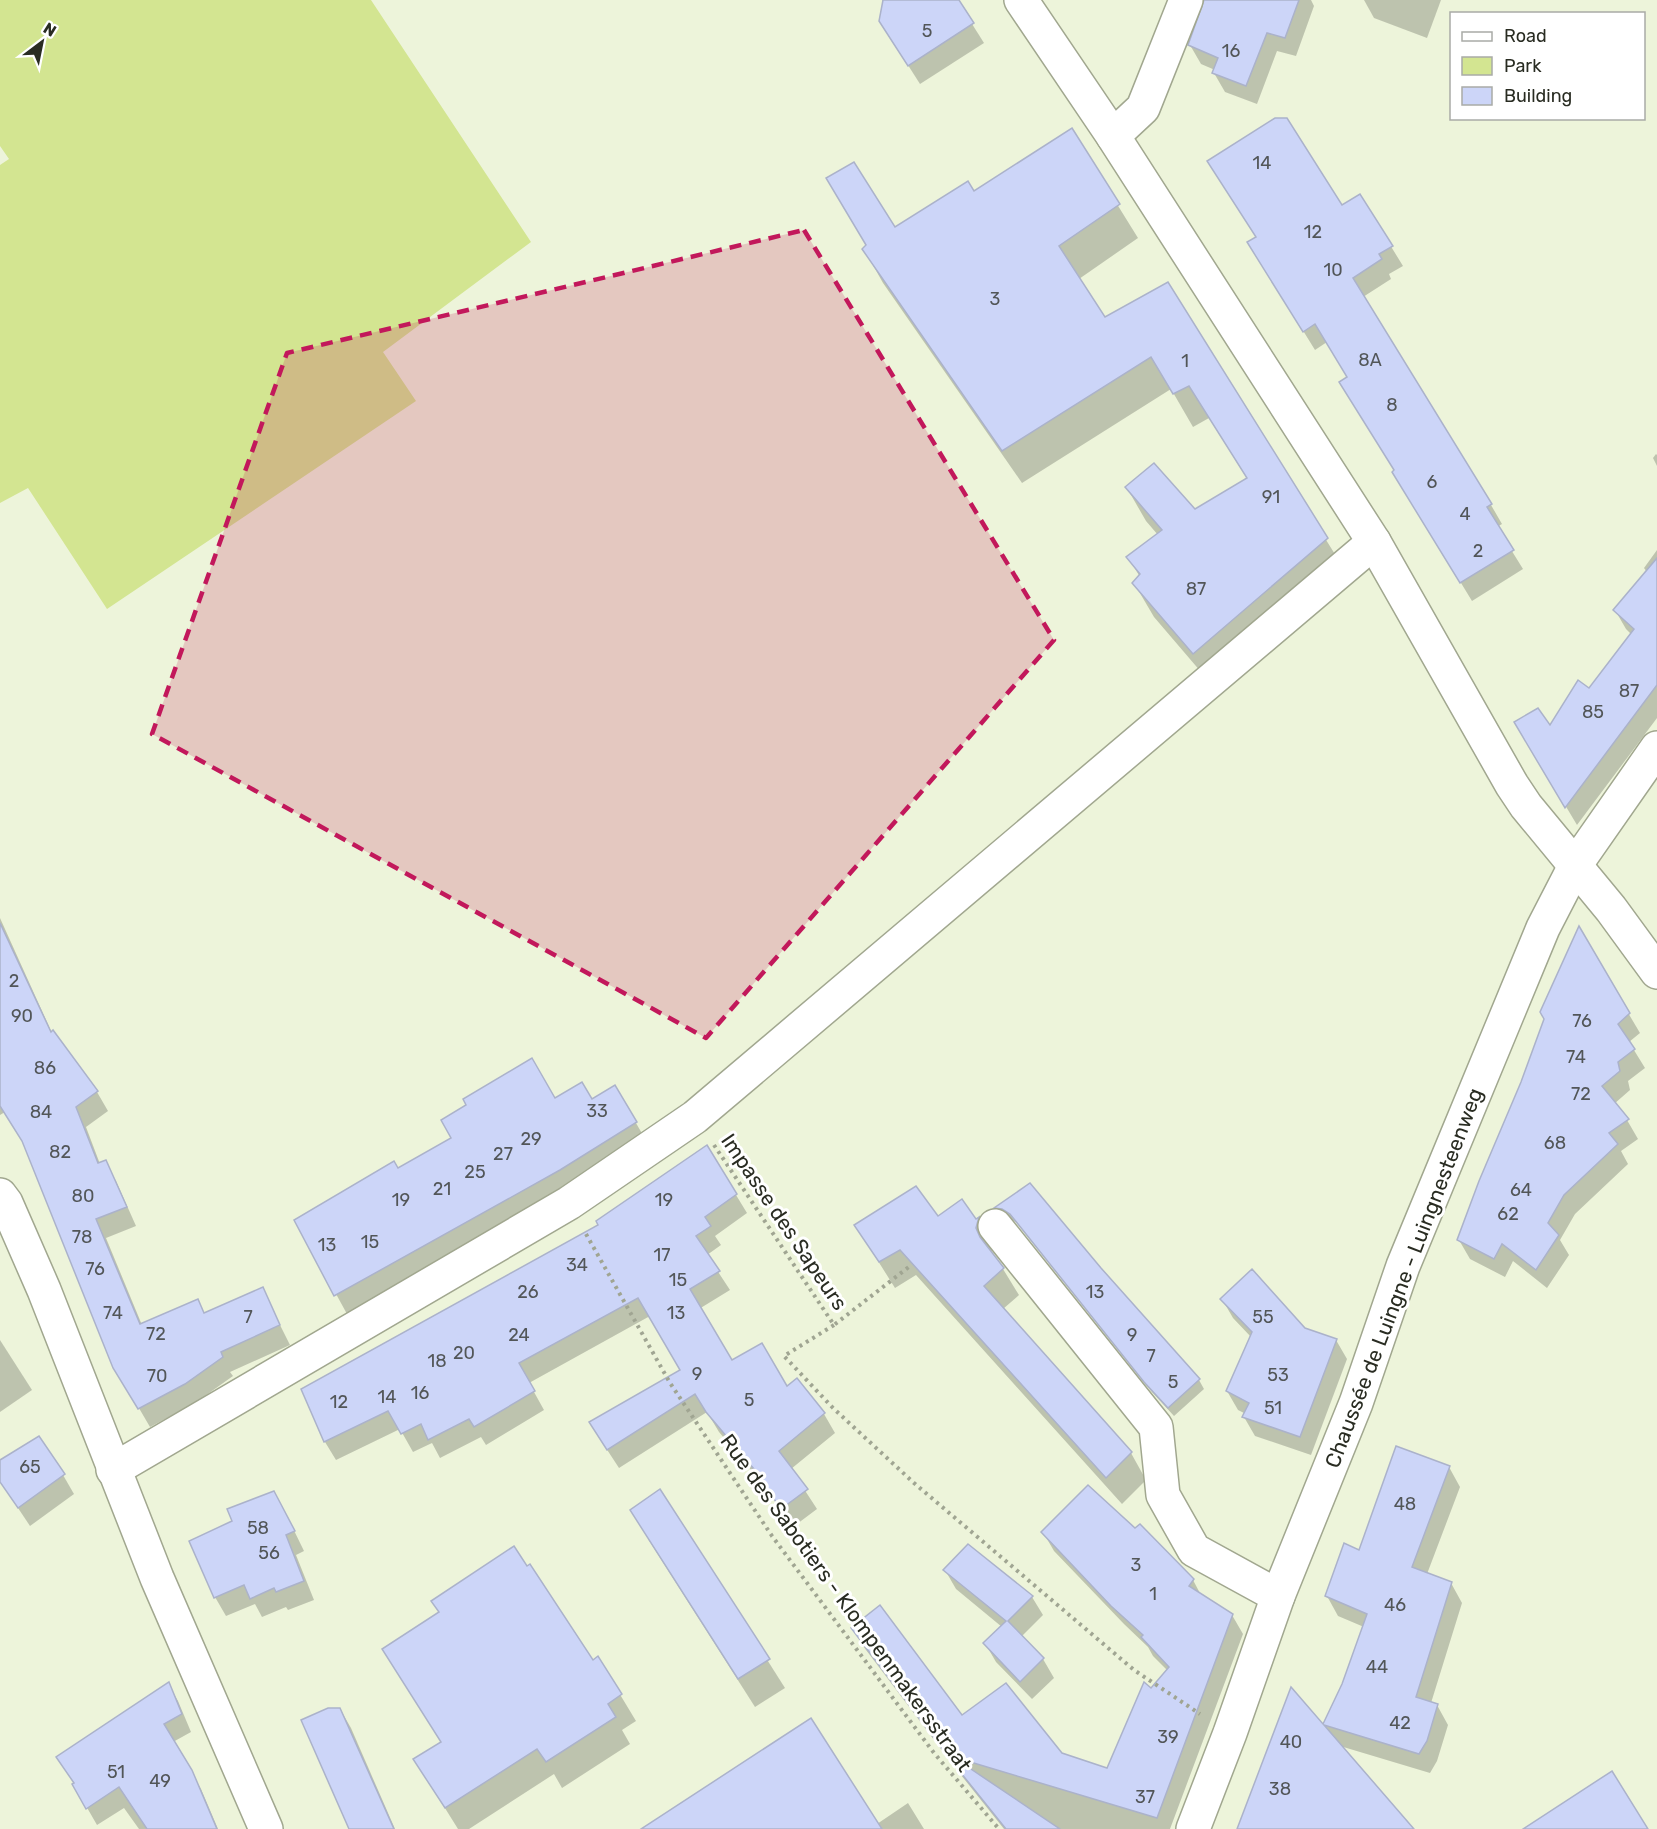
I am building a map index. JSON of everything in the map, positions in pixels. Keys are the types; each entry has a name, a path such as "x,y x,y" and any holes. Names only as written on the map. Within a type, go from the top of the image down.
{"street":[{"path":"1021,0 1113,136 1374,542 1512,785 1541,824 1576,864 1657,972"},
{"path":"1113,136 1143,108 1186,0"},
{"path":"113,1470 568,1203 695,1117 1374,542"},
{"name":"Chaussée de Luingne - Luingnesteenweg","path":"1193,1829 1230,1733 1278,1596 1356,1403 1403,1266 1543,928 1576,864 1657,748"},
{"path":"0,1195 6,1203 44,1290 157,1578 266,1829"},
{"path":"995,1226 1156,1427 1163,1495 1194,1550 1278,1596"}],"path":[{"name":"Impasse des Sapeurs","path":"695,1117 834,1325 910,1266"},
{"name":"Rue des Sabotiers - Klompenmakersstraat","path":"568,1203 670,1383 772,1536 934,1753 999,1829"},
{"path":"834,1325 784,1356 833,1408 914,1483 1107,1648 1134,1670 1230,1733"}],"highlighted area":[{"path":"804,230 1054,640 706,1038 152,734 287,353"}],"green space":[{"path":"0,0 371,0 531,242 383,352 416,401 107,609 28,488 0,503 0,165 9,159 0,146"}],"building":[{"path":"883,0 959,0 974,23 908,66 879,21"},
{"path":"1204,0 1299,0 1285,38 1267,33 1246,86 1212,73 1218,58 1188,45"},
{"path":"1275,118 1287,118 1342,205 1360,194 1393,246 1379,254 1382,259 1353,278 1492,504 1487,507 1514,550 1460,583 1339,382 1347,377 1315,324 1303,332 1247,242 1256,237 1207,161"},
{"path":"1072,128 1120,204 1059,246 1105,317 1168,282 1328,538 1193,654 1132,583 1140,574 1126,557 1162,530 1125,487 1154,463 1195,509 1247,478 1189,386 1173,394 1151,357 1002,451 862,249 866,245 826,178 854,162 895,227 968,181 974,191"},
{"path":"1657,558 1657,685 1565,808 1514,722 1538,708 1550,725 1578,680 1589,688 1634,629 1613,610"},
{"path":"0,923 51,1032 53,1030 98,1091 76,1107 98,1163 106,1160 127,1207 96,1219 140,1324 198,1299 204,1313 263,1287 280,1325 221,1352 223,1357 185,1384 138,1409 113,1368 22,1141 0,1106"},
{"path":"1579,926 1630,1013 1618,1024 1635,1049 1618,1062 1620,1071 1602,1086 1629,1119 1609,1133 1618,1144 1564,1195 1548,1223 1559,1235 1536,1270 1502,1244 1494,1259 1457,1240 1544,1019 1540,1012"},
{"path":"532,1058 555,1098 582,1082 592,1099 615,1085 637,1122 560,1170 334,1296 294,1220 394,1161 398,1168 451,1138 441,1120 466,1105 463,1099"},
{"path":"707,1145 737,1194 705,1217 711,1226 696,1236 720,1271 690,1289 732,1360 762,1343 787,1386 797,1378 825,1413 779,1451 808,1489 781,1509 762,1482 764,1481 706,1412 695,1394 607,1450 589,1422 680,1370 638,1298 519,1363 535,1391 474,1427 469,1419 428,1440 421,1424 401,1434 388,1411 324,1442 301,1389 598,1225 596,1221"},
{"path":"1030,1183 1101,1268 1200,1379 1168,1408 1144,1382 1010,1214 1002,1209 994,1208"},
{"path":"916,1186 938,1216 962,1199 976,1219 979,1217 976,1228 980,1237 1004,1268 984,1286 1132,1452 1106,1478 900,1250 879,1262 854,1225"},
{"path":"1252,1269 1305,1328 1337,1339 1300,1437 1242,1417 1249,1403 1226,1391 1252,1332 1220,1299"},
{"path":"39,1436 65,1474 18,1508 0,1482 0,1460"},
{"path":"1396,1446 1450,1466 1412,1567 1452,1582 1416,1697 1438,1704 1427,1741 1419,1754 1324,1725 1414,1829 1237,1829 1291,1687 1323,1724 1342,1684 1367,1614 1325,1596 1344,1543 1359,1550"},
{"path":"1088,1485 1135,1528 1140,1524 1194,1579 1189,1586 1233,1614 1157,1818 947,1755 851,1628 880,1605 962,1715 1006,1683 1062,1753 1107,1768 1144,1682 1151,1688 1169,1667 1141,1637 1143,1635 1111,1606 1041,1532"},
{"path":"660,1489 770,1659 738,1679 630,1510"},
{"path":"274,1491 295,1531 286,1535 304,1581 276,1592 274,1588 250,1599 244,1585 214,1598 189,1541 232,1521 227,1509"},
{"path":"968,1544 1033,1596 1008,1621 1044,1658 1020,1682 983,1643 1006,1621 943,1570"},
{"path":"514,1546 527,1566 530,1564 593,1660 598,1656 622,1694 608,1704 616,1717 546,1762 537,1749 445,1808 413,1759 441,1742 382,1649 439,1612 431,1601"},
{"path":"169,1682 182,1714 164,1724 192,1770 217,1829 147,1829 119,1787 86,1809 72,1784 74,1783 56,1757"},
{"path":"328,1708 340,1708 394,1829 349,1829 301,1720"},
{"path":"811,1718 882,1829 641,1829"},
{"path":"962,1763 1060,1829 1006,1829 957,1768"},
{"path":"1612,1771 1648,1829 1523,1829"}]}
